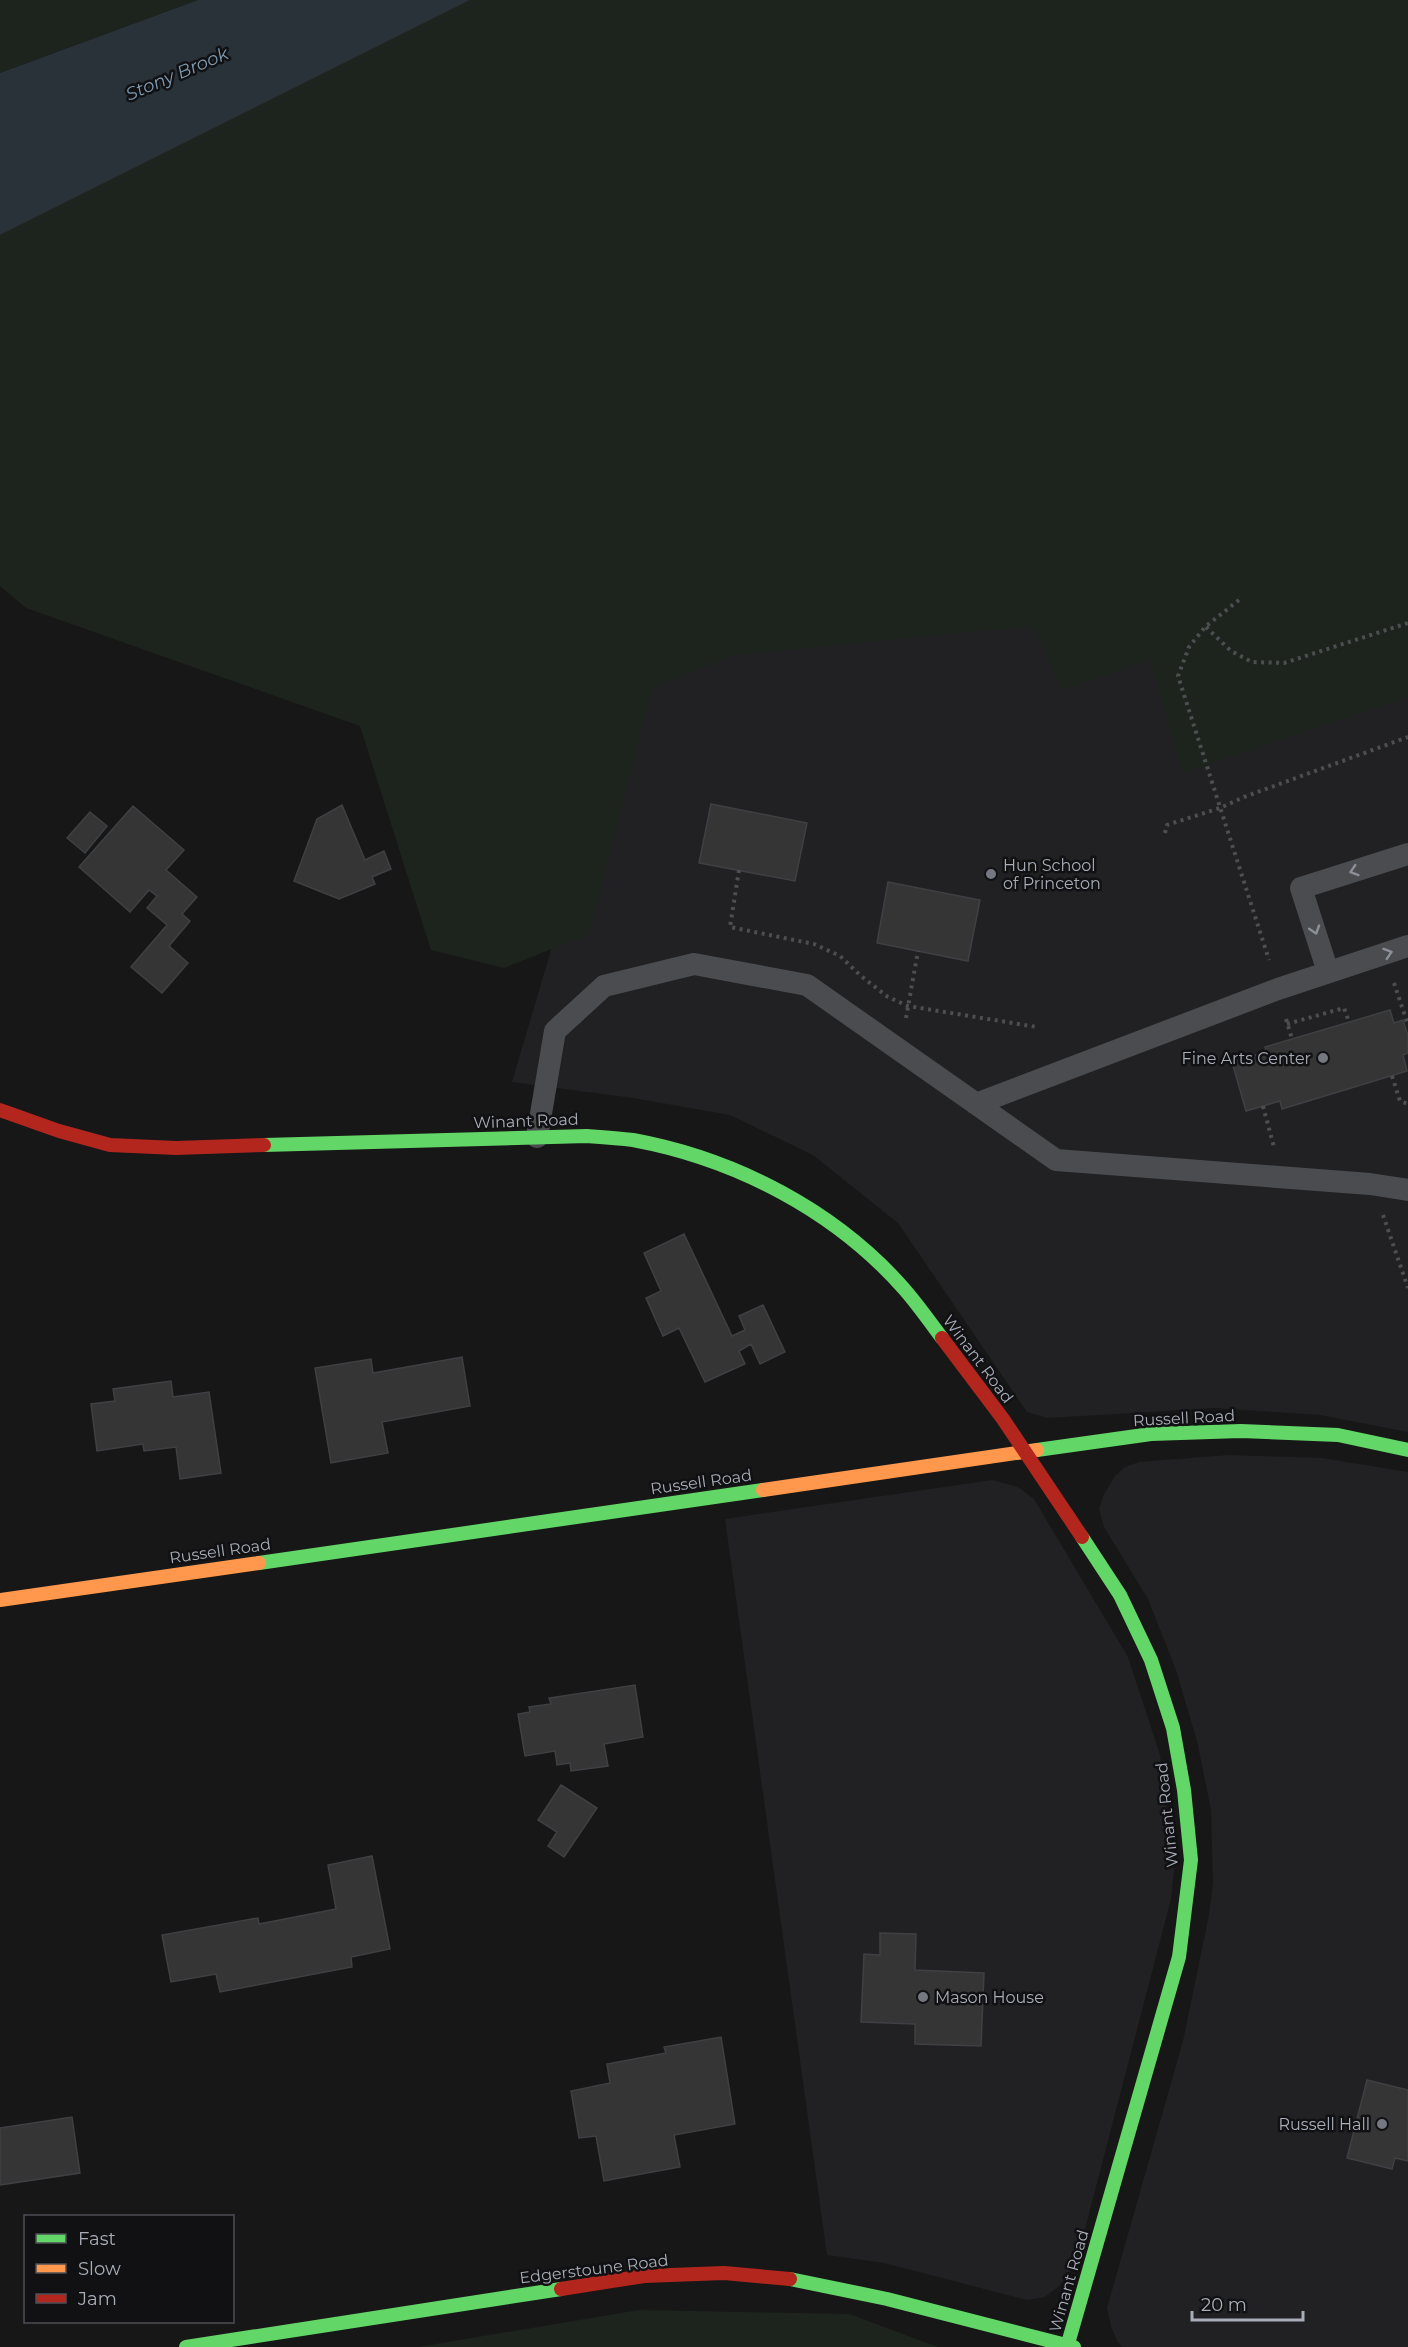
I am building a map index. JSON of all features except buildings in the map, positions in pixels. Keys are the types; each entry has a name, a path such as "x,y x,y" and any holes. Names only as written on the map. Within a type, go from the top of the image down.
{"street":[{"name":"Winant Road","path":"0,1110 59,1131 110,1145 176,1148 586,1136 632,1140 693,1155 746,1174 802,1203 859,1245 905,1290 1003,1419 1120,1595 1151,1660 1173,1728 1184,1790 1191,1860 1179,1958 1070,2346"},
{"name":"Russell Road","path":"0,1600 1151,1434 1241,1431 1338,1435 1408,1450"},
{"name":"Edgerstoune Road","path":"186,2347 644,2276 724,2273 803,2280 1070,2346"}],"lane":[{"path":"1328,972 1301,888 1408,854"},
{"path":"976,1104 1278,989 1408,946"},
{"path":"537,1137 555,1031 604,986 694,964 807,986 1056,1160 1370,1184 1408,1190"}],"path":[{"path":"1239,600 1206,627 1189,647 1178,676 1278,989"},
{"path":"1206,627 1231,651 1252,662 1284,663 1408,623"},
{"path":"1165,833 1167,825 1220,808 1244,797 1408,737"},
{"path":"739,870 729,927 814,944 840,956 888,997 908,1006 1037,1027"},
{"path":"901,1051 918,951"},
{"path":"1287,1024 1344,1008 1349,1022"},
{"path":"1402,1008 1408,1025"},
{"path":"1392,1076 1400,1101 1408,1104"},
{"path":"1263,1106 1281,1177"},
{"path":"1389,1234 1408,1288"}],"shaded area":[{"path":"0,0 198,0 0,73"},
{"path":"470,0 1408,0 1408,697 1183,773 1150,659 1063,690 1033,626 734,655 652,688 589,934 504,968 431,950 360,726 26,608 0,586 0,235"},
{"name":"Hun School of Princeton","path":"1408,0 1408,1432 1320,1415 1215,1408 1048,1418 1027,1412 898,1223 813,1155 730,1115 633,1098 512,1082 635,666"},
{"path":"1229,1455 1322,1458 1408,1472 1408,2347 1122,2347 1111,2326 1107,2308 1183,2041 1209,1915 1213,1883 1211,1810 1197,1741 1176,1670 1148,1599 1104,1527 1099,1509 1103,1496 1115,1476 1125,1467 1139,1462"},
{"path":"992,1480 1018,1487 1034,1499 1128,1657 1160,1755 1174,1871 1171,1899 1078,2256 1074,2267 1059,2286 1045,2297 1027,2300 884,2263 827,2255 725,1519"},
{"path":"639,2310 849,2314 938,2347 418,2347"}],"water":[{"name":"Stony Brook","path":"198,0 470,0 0,235 0,73"}],"traffic: fast":[{"path":"264,1145 587,1136 633,1140 671,1149 709,1160 746,1175 782,1192 816,1213 878,1262 910,1296 942,1338"},
{"path":"1037,1450 1151,1434 1241,1431 1338,1435 1408,1450"},
{"path":"259,1563 763,1490"},
{"path":"1067,2347 1179,1957 1191,1860 1184,1790 1173,1728 1151,1660 1120,1595 1082,1537"},
{"path":"790,2279 887,2299 1074,2347"},
{"path":"186,2347 561,2289"}],"traffic: slow":[{"path":"763,1490 1037,1450"},
{"path":"0,1600 259,1563"}],"traffic: jam":[{"path":"0,1110 59,1131 110,1145 176,1148 264,1145"},
{"path":"942,1338 1003,1419 1082,1537"},
{"path":"561,2289 644,2276 724,2273 790,2279"}],"place":[{"name":"Hun School of Princeton","path":"991,874"},
{"name":"Fine Arts Center","path":"1323,1058"},
{"name":"Mason House","path":"923,1997"},
{"name":"Russell Hall","path":"1382,2124"}]}
